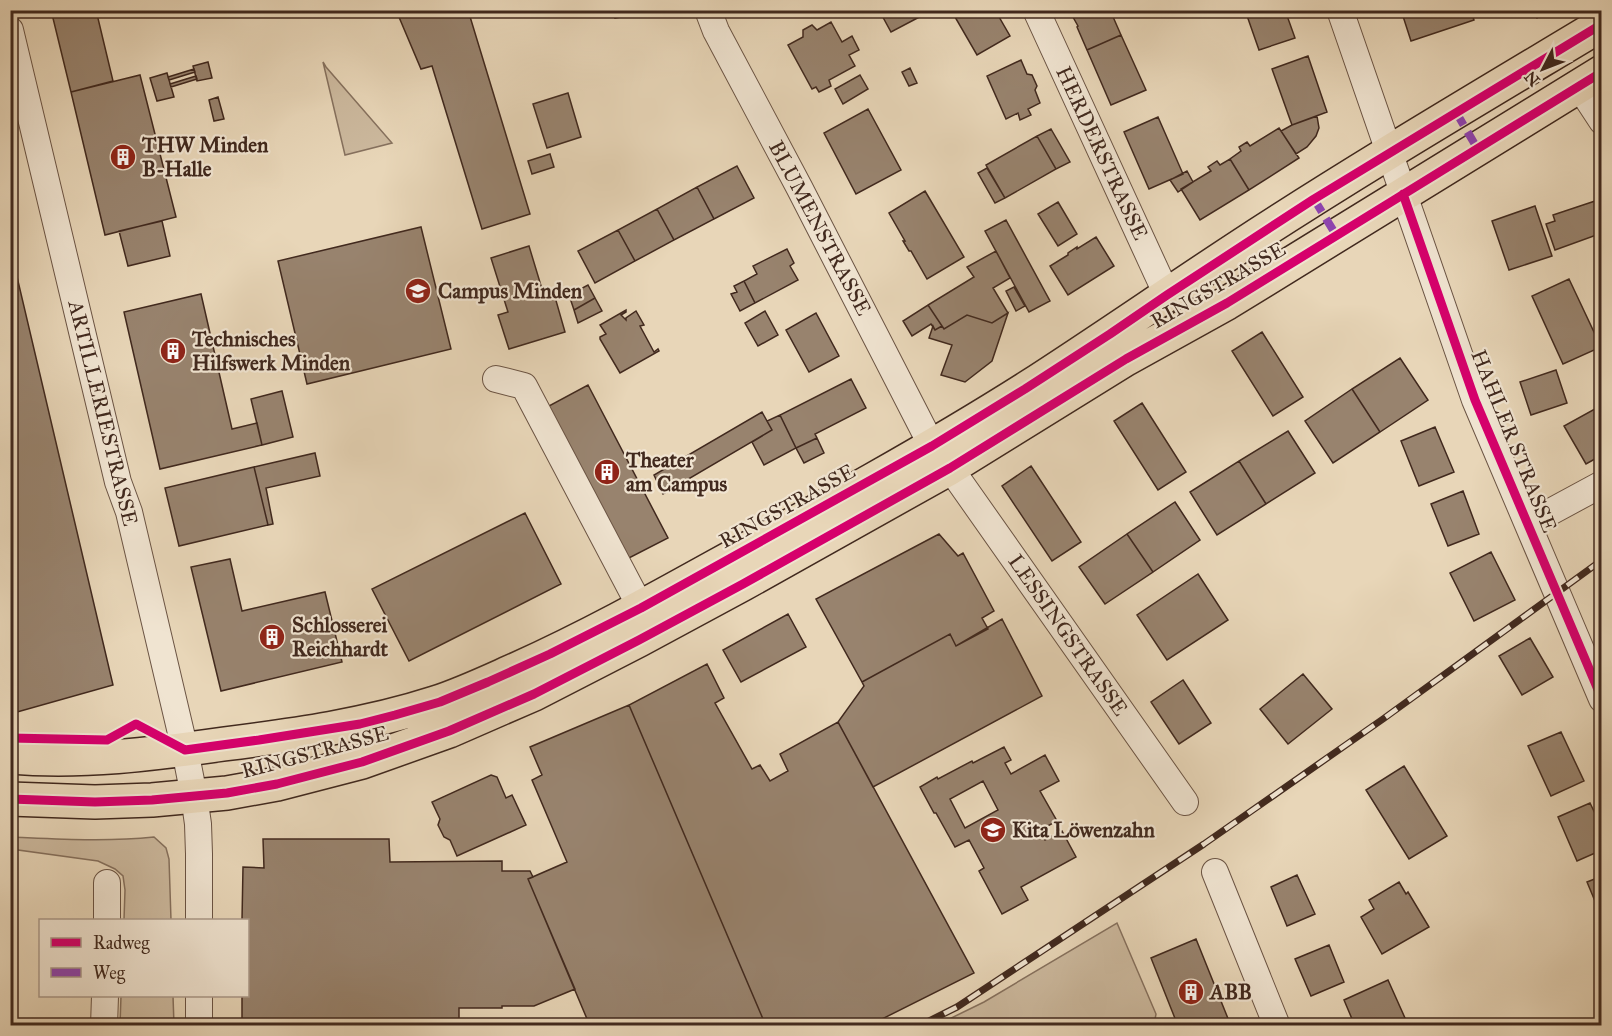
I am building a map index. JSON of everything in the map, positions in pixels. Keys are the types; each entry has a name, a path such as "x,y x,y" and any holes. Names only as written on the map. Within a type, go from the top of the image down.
{"main road":[{"name":"RINGSTRASSE","path":"10,799 109,802 252,789 362,762 449,731 534,694 816,544 941,457 1110,334 1240,246 1602,24"},
{"name":"RINGSTRASSE","path":"10,757 70,760 107,758 259,740 360,724 440,702 488,682 550,654 941,457 1126,359 1227,303 1591,79"}],"street":[{"name":"BLUMENSTRASSE","path":"708,10 716,31 941,457"},
{"name":"HERDERSTRASSE","path":"1036,10 1167,295"},
{"name":"HAHLER STRASSE","path":"1340,10 1475,400 1602,699"},
{"name":"ARTILLERIESTRASSE","path":"10,30 17,83 118,482 129,512 185,750 198,824 199,919"},
{"path":"1591,79 1602,121"},
{"path":"496,380 524,386 641,608"},
{"name":"LESSINGSTRASSE","path":"941,457 1185,802"},
{"path":"1528,524 1602,484"},
{"path":"1215,872 1277,1026"},
{"path":"107,883 107,919"},
{"path":"104,1026 105,997"},
{"path":"199,997 199,1026"}],"shaded area":[{"path":"323,62 326,67 392,143 345,155"},
{"path":"11,837 100,840 154,837 166,848 169,859 171,919 124,919 123,876 115,869 98,861 11,849"},
{"path":"1117,923 1156,1014 1154,1025 937,1025 984,1002"},
{"path":"121,997 173,997 174,1025 120,1025"}],"building":[{"path":"51,10 96,10 113,81 71,92"},
{"path":"396,10 468,10 530,214 482,229 432,66 421,69"},
{"path":"614,10 657,10 615,18"},
{"path":"879,10 924,10 925,14 891,32"},
{"path":"967,10 995,10 1010,36 977,55 955,17"},
{"path":"1069,10 1110,10 1121,35 1087,50"},
{"path":"1245,10 1285,10 1295,38 1259,50"},
{"path":"1401,10 1471,10 1474,20 1411,41"},
{"path":"1533,10 1549,10 1537,18"},
{"path":"831,22 842,42 852,36 859,50 849,55 855,66 829,80 831,86 819,92 816,87 812,89 788,45 803,37 803,30 812,25 817,30"},
{"path":"1121,35 1146,90 1111,105 1087,50"},
{"path":"1308,56 1327,112 1292,125 1272,69"},
{"path":"1021,60 1027,74 1032,75 1037,86 1035,90 1040,103 1028,109 1031,115 1020,120 1018,113 1006,119 987,76"},
{"path":"208,62 212,78 197,81 193,66"},
{"path":"910,68 917,83 909,86 902,72"},
{"path":"194,69 195,72 169,80 168,77"},
{"path":"167,73 174,97 157,101 150,78"},
{"name":"THW Minden B-Halle","path":"140,75 176,217 105,235 71,92"},
{"path":"860,75 868,89 843,104 835,89"},
{"path":"196,76 197,79 171,87 170,84"},
{"path":"568,93 581,137 547,148 533,104"},
{"path":"218,97 224,119 214,121 209,100"},
{"path":"868,109 901,170 856,194 824,133"},
{"path":"1317,116 1319,128 1316,136 1307,147 1296,154 1281,131"},
{"path":"1158,117 1183,174 1149,189 1124,132"},
{"path":"1279,128 1299,158 1249,190 1230,159 1241,151 1239,147 1247,142 1250,146"},
{"path":"1051,129 1070,162 1056,169 1037,136"},
{"path":"1037,136 1056,169 1005,198 986,165"},
{"path":"550,154 554,167 532,174 528,161"},
{"path":"1230,159 1249,190 1200,220 1181,189 1211,171 1208,167 1217,161 1220,165"},
{"path":"737,166 754,198 714,219 697,187"},
{"path":"987,168 1005,198 995,203 978,173"},
{"path":"1187,171 1193,182 1178,192 1170,180"},
{"path":"697,187 714,219 674,240 657,209"},
{"path":"925,191 964,257 927,279 903,241 905,241 889,213"},
{"path":"1602,192 1602,233 1555,250 1546,224 1555,221 1553,215 1598,200 1596,194"},
{"path":"1058,202 1077,234 1058,246 1038,214"},
{"path":"1535,206 1552,256 1509,270 1492,221"},
{"path":"657,209 674,240 635,261 618,230"},
{"path":"1006,220 1050,301 1029,312 985,231"},
{"path":"162,221 170,256 128,266 119,231"},
{"path":"421,227 451,349 307,384 278,261"},
{"path":"618,230 635,261 595,283 578,251"},
{"path":"1096,237 1114,266 1068,295 1050,266"},
{"path":"529,246 545,299 555,297 565,332 509,349 498,315 508,312 491,258"},
{"path":"10,247 113,685 10,714"},
{"path":"787,249 794,263 790,266 798,280 755,303 744,281 757,274 753,266"},
{"path":"996,251 1010,278 993,288 1008,313 992,323 967,315 944,329 928,305 974,277 967,267"},
{"path":"1569,279 1601,347 1563,364 1532,296"},
{"path":"744,281 755,303 740,311 731,294 737,292 734,286"},
{"path":"588,285 595,298 574,310 569,295"},
{"path":"1014,287 1025,306 1016,311 1006,291"},
{"name":"Technisches Hilfswerk Minden","path":"201,294 232,429 257,423 262,445 160,469 124,312"},
{"path":"595,298 602,311 578,323 574,310"},
{"path":"928,305 942,326 935,330 931,324 912,336 903,321"},
{"path":"626,310 621,315 626,320 636,311 644,325 640,326 654,352 658,349 659,351 620,373 600,339 606,334 600,325"},
{"path":"765,311 778,335 758,346 745,323"},
{"path":"816,313 839,356 809,372 786,330"},
{"path":"1008,313 992,361 965,382 941,375 952,345 929,338 933,326 935,330 942,326 944,329 967,315 992,323"},
{"path":"1262,332 1303,397 1273,416 1232,351"},
{"path":"1400,358 1428,400 1380,432 1352,389"},
{"path":"1556,370 1567,403 1531,415 1520,382"},
{"path":"851,379 866,408 815,434 817,438 796,448 780,415"},
{"name":"Theater am Campus","path":"588,385 668,538 627,559 547,407"},
{"path":"1352,389 1380,432 1333,463 1305,421"},
{"path":"282,391 293,437 262,445 251,399"},
{"path":"1142,403 1186,472 1158,490 1114,421"},
{"path":"1602,405 1602,455 1586,464 1564,426"},
{"path":"762,412 772,430 663,494 654,475"},
{"path":"780,415 796,448 764,465 752,442 772,430 767,421"},
{"path":"1435,427 1454,472 1419,486 1401,441"},
{"path":"1288,431 1315,473 1266,504 1239,461"},
{"path":"817,438 824,453 804,463 796,448"},
{"path":"315,453 320,476 266,488 273,524 268,525 254,467"},
{"path":"1239,461 1266,504 1217,535 1190,492"},
{"path":"1031,466 1081,542 1052,561 1002,486"},
{"path":"254,467 268,525 179,546 165,488"},
{"path":"1463,491 1479,534 1448,546 1431,504"},
{"path":"1175,502 1200,540 1153,572 1127,534"},
{"path":"525,513 561,584 409,661 372,589"},
{"path":"939,534 958,556 963,553 994,611 982,618 988,629 956,646 950,634 862,682 816,599"},
{"path":"1127,534 1153,572 1105,604 1079,567"},
{"path":"1491,552 1515,600 1474,621 1450,573"},
{"name":"Schlosserei Reichhardt","path":"230,559 242,611 325,592 342,662 221,691 191,567"},
{"path":"1198,574 1228,620 1167,660 1137,615"},
{"path":"788,614 806,647 741,682 723,650"},
{"path":"1002,619 1042,696 873,787 838,722 864,686 862,682 950,634 956,646"},
{"path":"1530,638 1553,677 1522,695 1499,656"},
{"path":"707,664 724,698 715,703 752,769 760,765 770,781 788,771 780,754 838,722 974,973 868,1026 766,1026 629,705"},
{"path":"1303,674 1332,709 1288,744 1260,709"},
{"path":"1183,680 1211,723 1179,744 1151,702"},
{"path":"629,705 766,1026 590,1026 528,879 567,862 532,780 542,775 530,747"},
{"path":"1561,732 1584,781 1551,796 1528,746"},
{"name":"Kita Löwenzahn","path":"1004,747 1011,760 1005,763 1011,774 1045,755 1059,781 1040,791 1057,821 1040,830 1045,840 1062,831 1076,857 1021,887 1028,900 1002,914 979,871 984,868 969,840 955,847 920,787 972,761 973,763","holes":["983,781 998,810 965,828 950,799"]},
{"path":"1404,766 1447,836 1409,859 1366,790"},
{"path":"491,775 497,777 506,798 512,795 526,825 457,856 450,840 444,837 438,825 440,819 432,802"},
{"path":"1590,803 1602,828 1602,850 1577,861 1558,817"},
{"path":"263,839 389,839 390,862 502,861 502,871 530,871 533,877 528,879 575,989 534,1006 459,1008 459,1026 242,1026 242,997 249,997 249,919 242,919 243,867 264,868"},
{"path":"1297,875 1315,914 1287,926 1271,887"},
{"path":"1602,876 1602,918 1587,882"},
{"path":"1399,882 1406,894 1408,892 1429,927 1382,954 1361,917 1374,909 1369,900"},
{"name":"ABB","path":"1196,939 1231,1026 1178,1026 1151,958"},
{"path":"1329,945 1344,982 1311,996 1295,959"},
{"path":"1388,980 1405,1018 1389,1026 1355,1026 1344,1000"}],"railway":[{"path":"919,1026 957,1007 1204,844 1383,719 1602,560"}],"marked path":[{"path":"1456,112 1477,148"},
{"path":"1314,199 1336,235"}],"cycle path":[{"path":"10,738 107,740 136,724 185,750 360,724 440,702 488,682 641,608 932,446 1025,389 1314,199 1602,24"},
{"path":"10,799 95,802 152,800 227,793 277,784 362,762 449,731 534,694 743,584 950,468 1126,359 1227,303 1602,72"},
{"path":"1403,194 1475,400 1602,699"}],"place":[{"name":"THW Minden B-Halle","path":"123,157"},
{"name":"Campus Minden","path":"418,291"},
{"name":"Technisches Hilfswerk Minden","path":"173,351"},
{"name":"Theater am Campus","path":"607,472"},
{"name":"Schlosserei Reichhardt","path":"272,637"},
{"name":"Kita Löwenzahn","path":"993,830"},
{"name":"ABB","path":"1191,992"}]}
